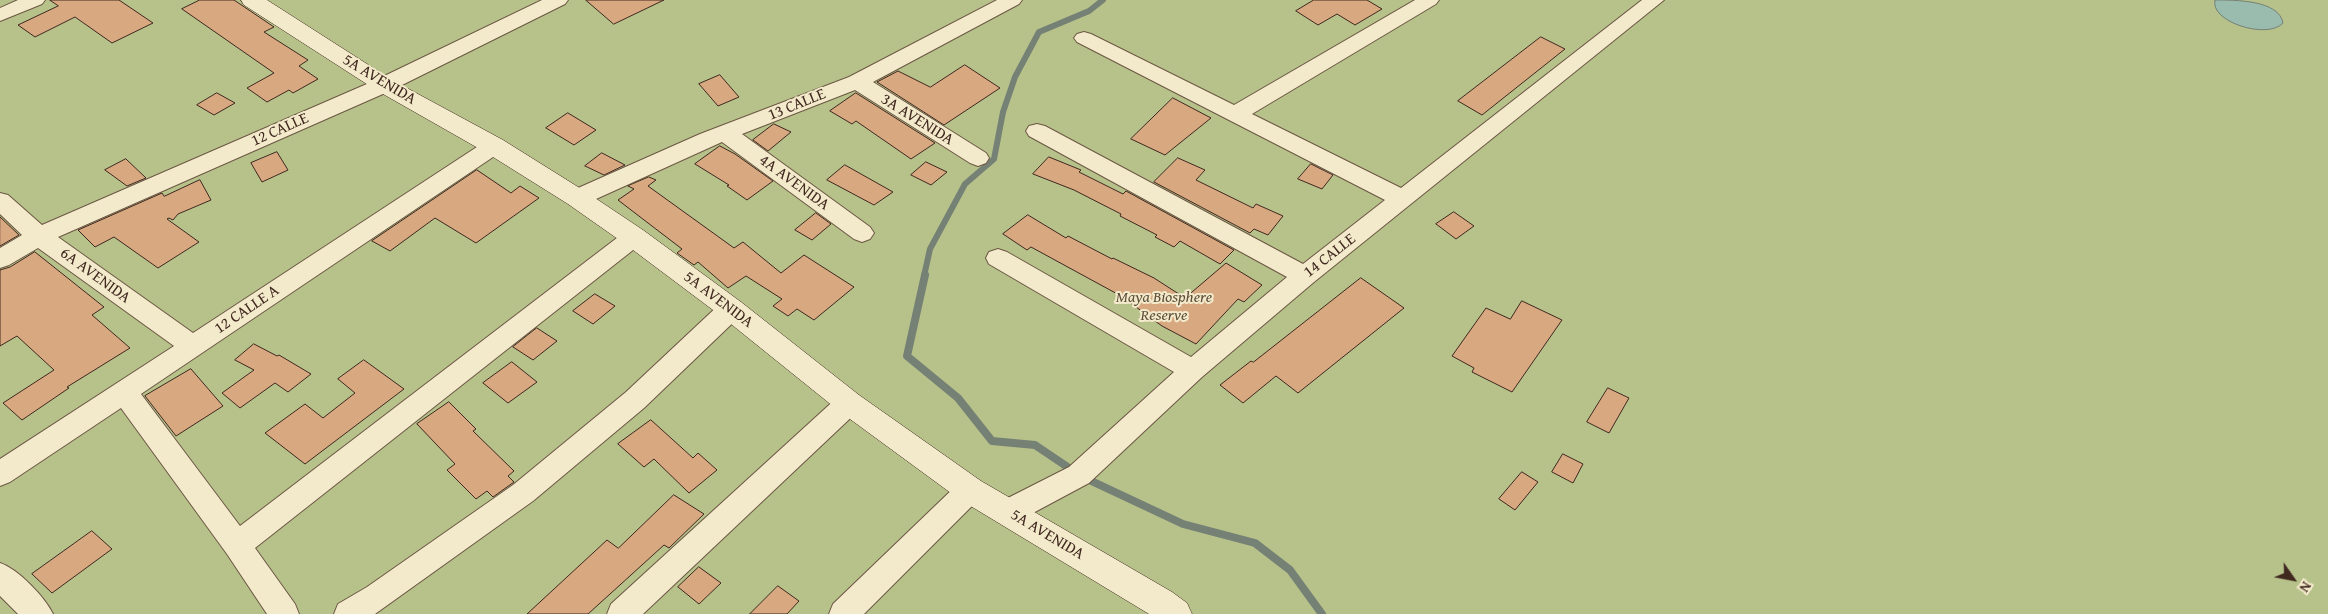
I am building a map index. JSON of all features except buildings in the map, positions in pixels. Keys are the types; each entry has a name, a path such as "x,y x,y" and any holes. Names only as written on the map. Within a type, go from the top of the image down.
{"street":[{"path":"0,15 35,0"},
{"name":"5A AVENIDA","path":"252,0 384,85 494,146 577,198 634,237 731,309 849,403 970,490 1160,603 1175,614"},
{"name":"12 CALLE","path":"0,259 39,236 384,85 558,0"},
{"name":"13 CALLE","path":"577,198 708,139 726,134 857,82 1012,0"},
{"path":"1235,114 1429,0"},
{"name":"14 CALLE","path":"1008,512 1079,475 1193,370 1305,276 1654,0"},
{"path":"1084,38 1403,199"},
{"name":"3A AVENIDA","path":"857,82 978,158"},
{"path":"1037,131 1305,276"},
{"name":"4A AVENIDA","path":"726,134 862,233"},
{"name":"12 CALLE A","path":"0,474 125,393 494,146"},
{"name":"6A AVENIDA","path":"0,201 39,236 193,346"},
{"path":"237,545 634,237"},
{"path":"998,258 1193,370"},
{"path":"349,614 386,591 523,493 635,400 731,309"},
{"path":"125,393 237,545 284,614"},
{"path":"622,614 849,403"},
{"path":"844,614 970,490"},
{"path":"0,576 38,614"}],"green space":[{"name":"Maya Biosphere Reserve","path":"0,0 2328,0 2328,614 0,614"}],"shaded area":[{"path":"2215,0 2245,1 2265,6 2280,15 2283,23 2276,28 2265,30 2241,26 2221,15 2216,8"}],"waterway":[{"path":"924,276 930,249 965,184 994,159 1003,112 1015,77 1039,32 1089,11 1103,0"},
{"path":"925,275 907,356 958,398 992,441 1035,445 1075,472"},
{"path":"1085,478 1183,524 1255,543 1290,570 1322,614"}]}
